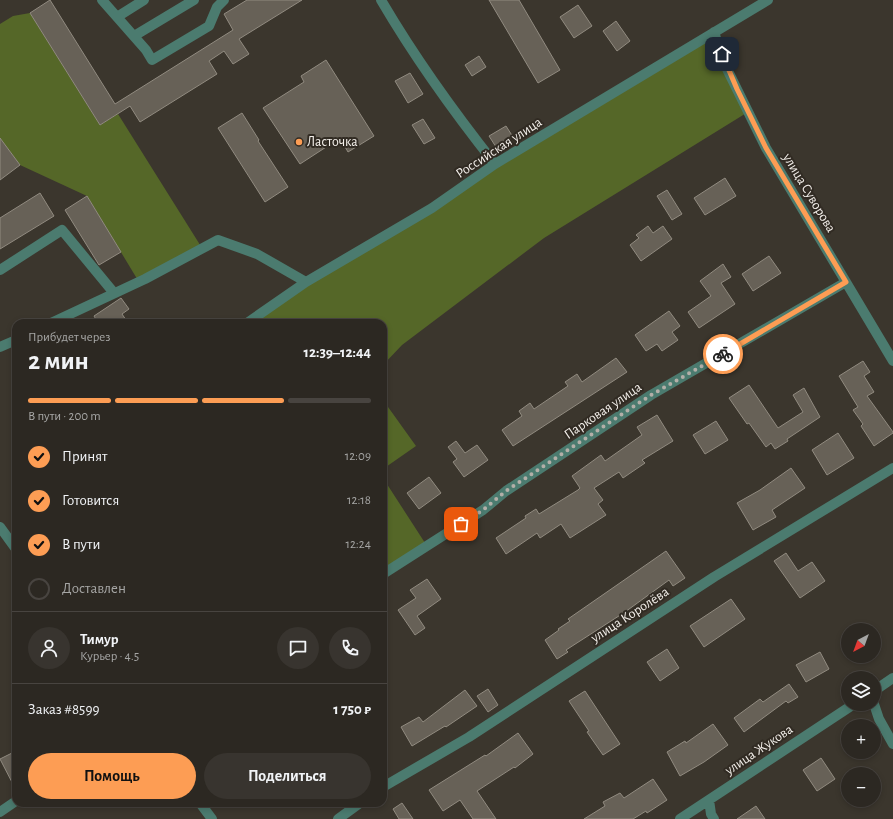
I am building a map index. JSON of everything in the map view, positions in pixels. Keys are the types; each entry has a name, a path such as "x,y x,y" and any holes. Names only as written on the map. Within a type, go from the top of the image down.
{"street":[{"path":"102,0 146,50 152,60 209,26 216,7 224,0"},
{"path":"117,17 144,0"},
{"path":"134,36 194,0"},
{"path":"381,0 400,33 449,105 495,164"},
{"name":"Российская улица","path":"254,319 306,282 432,208 495,164 768,0"},
{"name":"улица Суворова","path":"714,32 725,65 766,148 893,361"},
{"path":"0,270 62,230 114,293"},
{"path":"59,319 145,279 218,240 257,254 306,282"},
{"name":"Парковая улица","path":"387,571 483,510 506,491 651,395 846,282"},
{"path":"0,347 12,342"},
{"name":"улица Королёва","path":"387,786 469,737 714,577 893,468"},
{"path":"0,527 4,540"},
{"path":"881,686 893,678"},
{"path":"881,690 884,684"},
{"name":"улица Жукова","path":"680,819 843,711"},
{"path":"876,711 879,720 893,744"},
{"path":"709,800 711,814 714,819"},
{"path":"0,812 12,804"},
{"path":"203,807 212,819"},
{"path":"338,819 354,807"}],"green space":[{"path":"30,13 100,125 118,114 202,248 139,282 87,196 20,165 0,139 0,24 13,16"},
{"path":"714,32 748,112 544,238 402,345 387,361 387,319 254,319"},
{"path":"387,406 416,446 387,466"},
{"path":"387,484 427,546 387,571"}],"building":[{"path":"50,0 115,104 233,30 224,14 247,0 302,0 239,39 249,54 233,64 224,51 209,61 217,74 140,122 130,106 100,125 30,13"},
{"path":"489,0 519,0 560,70 538,83"},
{"path":"578,5 592,26 574,38 560,17"},
{"path":"616,21 630,41 617,51 603,31"},
{"path":"479,56 486,67 472,76 465,65"},
{"path":"326,60 374,136 348,152 340,138 300,164 263,108 304,82 301,76"},
{"path":"410,73 423,94 408,103 395,81"},
{"path":"242,113 288,187 265,202 218,128"},
{"path":"423,119 435,138 424,144 412,125"},
{"path":"506,126 513,137 496,147 489,136"},
{"path":"0,138 20,165 0,180"},
{"path":"725,178 736,196 705,215 694,198"},
{"path":"667,190 682,214 672,220 657,196"},
{"path":"40,193 54,216 0,249 0,218"},
{"path":"87,196 121,252 99,265 65,210"},
{"path":"648,226 653,233 663,226 672,239 641,261 630,245 639,238 636,235"},
{"path":"769,256 781,273 753,291 742,274"},
{"path":"723,264 731,277 721,283 735,304 699,328 688,312 711,296 700,281"},
{"path":"121,298 129,309 122,314 125,319 96,319 94,316"},
{"path":"669,311 680,326 672,332 678,340 662,351 657,344 646,351 635,335"},
{"path":"616,358 627,372 513,446 502,430 522,416 519,411 530,403 534,409 568,386 565,382 577,374 582,382"},
{"path":"863,361 870,372 864,376 874,392 867,396 893,432 874,446 861,426 863,424 853,410 858,407 839,376"},
{"path":"749,385 778,428 803,412 793,395 804,388 820,417 775,449 771,443 766,447 749,423 747,424 729,398"},
{"path":"657,415 673,441 642,460 645,463 623,478 619,472 594,488 603,500 598,504 606,515 570,538 561,524 540,538 537,533 506,554 496,538 526,518 525,516 536,509 539,514 578,490 580,488 572,476 601,455 605,461 642,435 637,427"},
{"path":"716,421 728,440 705,454 693,435"},
{"path":"838,433 854,458 827,475 812,450"},
{"path":"456,441 465,453 477,445 488,460 464,477 453,462 457,459 448,447"},
{"path":"791,468 805,488 772,510 776,517 753,530 737,503 760,490"},
{"path":"429,477 441,493 419,509 407,493"},
{"path":"666,551 685,578 673,586 669,580 625,612 566,650 568,652 557,659 545,640 570,621 568,619"},
{"path":"786,553 798,571 812,562 825,581 800,598 774,561"},
{"path":"427,579 441,599 417,616 425,628 415,635 398,610 416,598 410,590"},
{"path":"731,599 745,619 704,647 690,626"},
{"path":"667,649 679,668 660,681 647,662"},
{"path":"820,652 829,669 806,682 796,665"},
{"path":"789,684 798,697 788,703 786,701 744,732 734,718 760,699 763,702"},
{"path":"488,689 498,705 488,712 477,696"},
{"path":"465,690 477,706 446,727 445,726 412,746 401,727 419,717 423,722"},
{"path":"585,691 620,744 603,755 587,732 589,731 569,701"},
{"path":"713,724 728,745 704,762 680,776 667,752 685,741 686,743"},
{"path":"518,733 533,754 515,768 514,767 477,791 496,819 473,819 460,800 443,811 429,790 485,755 486,756"},
{"path":"12,753 12,782 0,759"},
{"path":"821,758 835,779 817,791 803,770"},
{"path":"653,779 667,800 647,813 646,811 633,819 584,819 605,806 603,802 620,793 624,798"},
{"path":"402,803 413,819 399,819 393,809"},
{"path":"756,806 765,819 737,819"}],"way so far":[{"path":"461,524 483,510 506,491 651,395 723,354"}],"place":[{"name":"Ласточка","path":"299,142"}],"route":[{"path":"722,54 725,65 766,148 846,282 723,354"}]}
